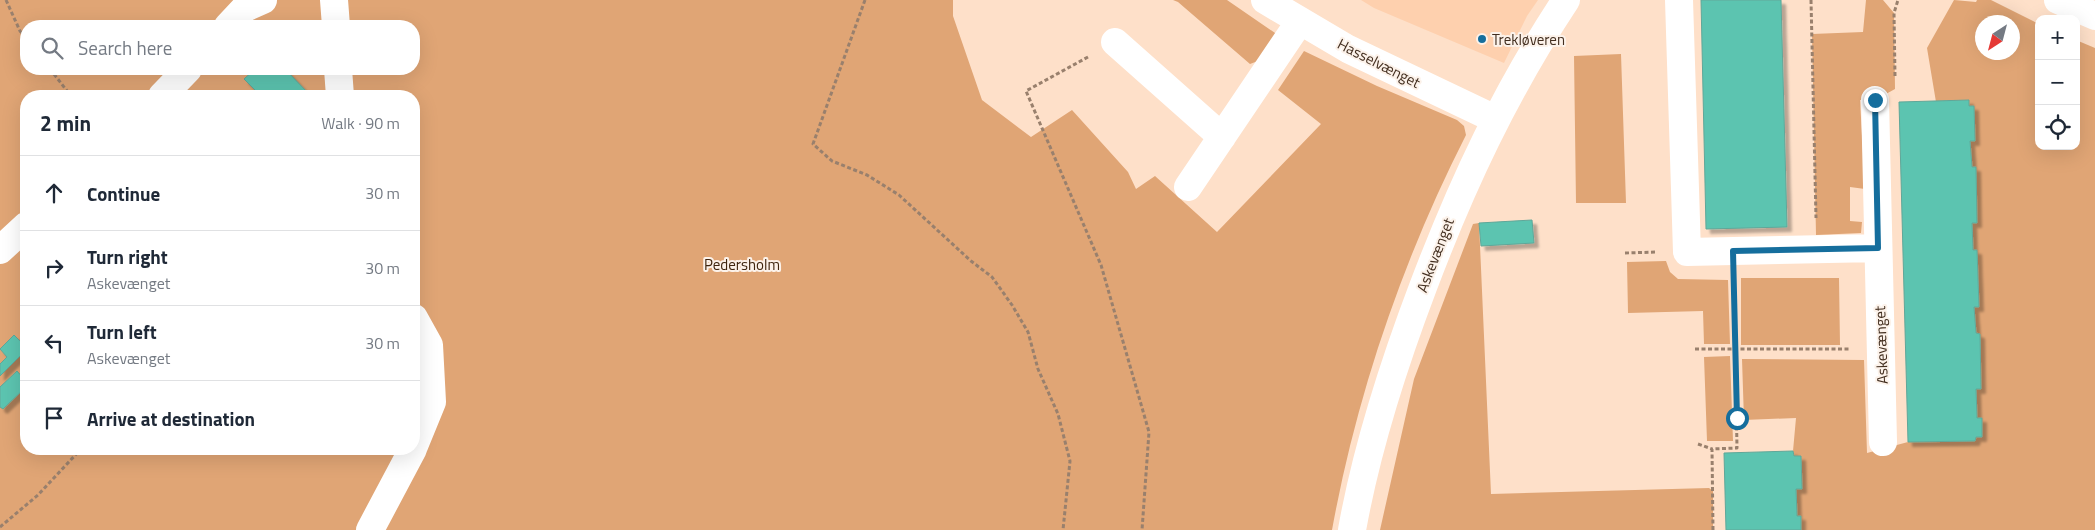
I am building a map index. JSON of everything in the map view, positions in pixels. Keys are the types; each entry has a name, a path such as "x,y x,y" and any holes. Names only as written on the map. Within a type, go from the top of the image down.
{"street":[{"path":"234,20 245,8 263,0"},
{"path":"334,0 336,20"},
{"name":"Hasselvænget","path":"1265,0 1348,49 1495,120"},
{"name":"Askevænget","path":"1352,530 1373,432 1400,348 1447,224 1495,120 1539,41 1566,0"},
{"path":"1679,0 1687,252 1878,248"},
{"path":"2058,0 2095,16"},
{"path":"1188,187 1300,20"},
{"path":"1115,42 1222,137"},
{"path":"168,90 182,75"},
{"path":"338,75 340,90"},
{"name":"Askevænget","path":"1875,100 1884,442"},
{"path":"0,250 20,232"},
{"path":"420,329 429,345 432,402 420,430"},
{"path":"370,530 409,455"}],"path":[{"path":"6,0 20,31"},
{"path":"865,0 813,144 832,161 867,175 899,195 971,261 992,277 1012,305 1028,332 1038,369 1058,414 1070,461 1063,530"},
{"path":"1811,0 1817,249"},
{"path":"1875,100 1896,89 1894,13 1898,0"},
{"path":"1115,42 1026,91 1101,265 1149,432 1142,530"},
{"path":"55,75 67,90"},
{"path":"1698,444 1712,449 1737,448 1733,251"},
{"path":"1694,349 1881,349"},
{"path":"1712,449 1714,530"},
{"path":"0,527 38,495 75,455"}],"shaded area":[{"name":"Trekløveren","path":"1361,0 1538,0 1527,16 1504,63 1374,8"}],"green space":[{"name":"Pedersholm","path":"0,0 953,0 953,16 982,100 1031,137 1072,110 1128,172 1136,189 1155,176 1217,232 1321,124 1278,90 1304,51 1377,86 1457,120 1464,126 1466,135 1422,230 1385,328 1355,428 1332,530 0,530"},
{"path":"1173,0 1227,0 1278,35 1263,59 1250,64 1178,2"},
{"path":"1866,0 1883,0 1894,13 1895,89 1875,100 1860,100 1865,189 1850,187 1850,221 1862,222 1861,233 1816,235 1812,34 1863,32"},
{"path":"1954,0 1976,2 1977,0 1991,0 2035,22 2035,150 2080,150 2080,42 2095,48 2095,530 1801,530 1801,516 1797,516 1796,489 1802,489 1801,456 1794,456 1793,451 1796,418 1744,420 1742,359 1864,360 1867,453 1908,442 1975,441 1976,437 1982,437 1982,418 1977,418 1976,389 1981,389 1980,334 1976,333 1974,307 1979,306 1977,251 1973,250 1972,223 1976,167 1972,167 1970,141 1975,141 1973,106 1969,106 1969,100 1936,102 1927,48"},
{"path":"1621,54 1626,203 1576,203 1574,56"},
{"path":"1479,223 1491,494 1709,488 1713,491 1713,530 1380,530 1414,379 1473,224"},
{"path":"1666,261 1670,272 1678,279 1728,280 1730,344 1704,344 1703,311 1628,313 1627,262"},
{"path":"1741,278 1839,278 1840,345 1741,345"},
{"path":"1730,356 1733,441 1707,441 1704,357"}],"building":[{"path":"1701,0 1781,0 1787,227 1706,229"},
{"path":"248,75 291,75 305,90 255,90 244,79"},
{"path":"1969,100 1969,106 1974,106 1975,141 1970,141 1972,167 1976,167 1977,223 1972,223 1973,250 1977,250 1979,307 1974,307 1976,333 1980,334 1981,389 1976,389 1977,418 1982,418 1982,437 1976,437 1975,441 1908,442 1899,102"},
{"path":"1532,220 1534,243 1481,246 1479,223"},
{"path":"14,335 20,341 20,356 0,376 0,364 7,357 0,349"},
{"path":"17,371 20,374 20,393 3,409 0,407 0,387"},
{"path":"1793,451 1794,456 1801,456 1802,489 1796,489 1797,516 1801,516 1801,530 1726,530 1724,453"}],"place":[{"name":"Trekløveren","path":"1482,39"}],"route":[{"path":"1737,418 1733,251 1878,248 1875,100"}]}
